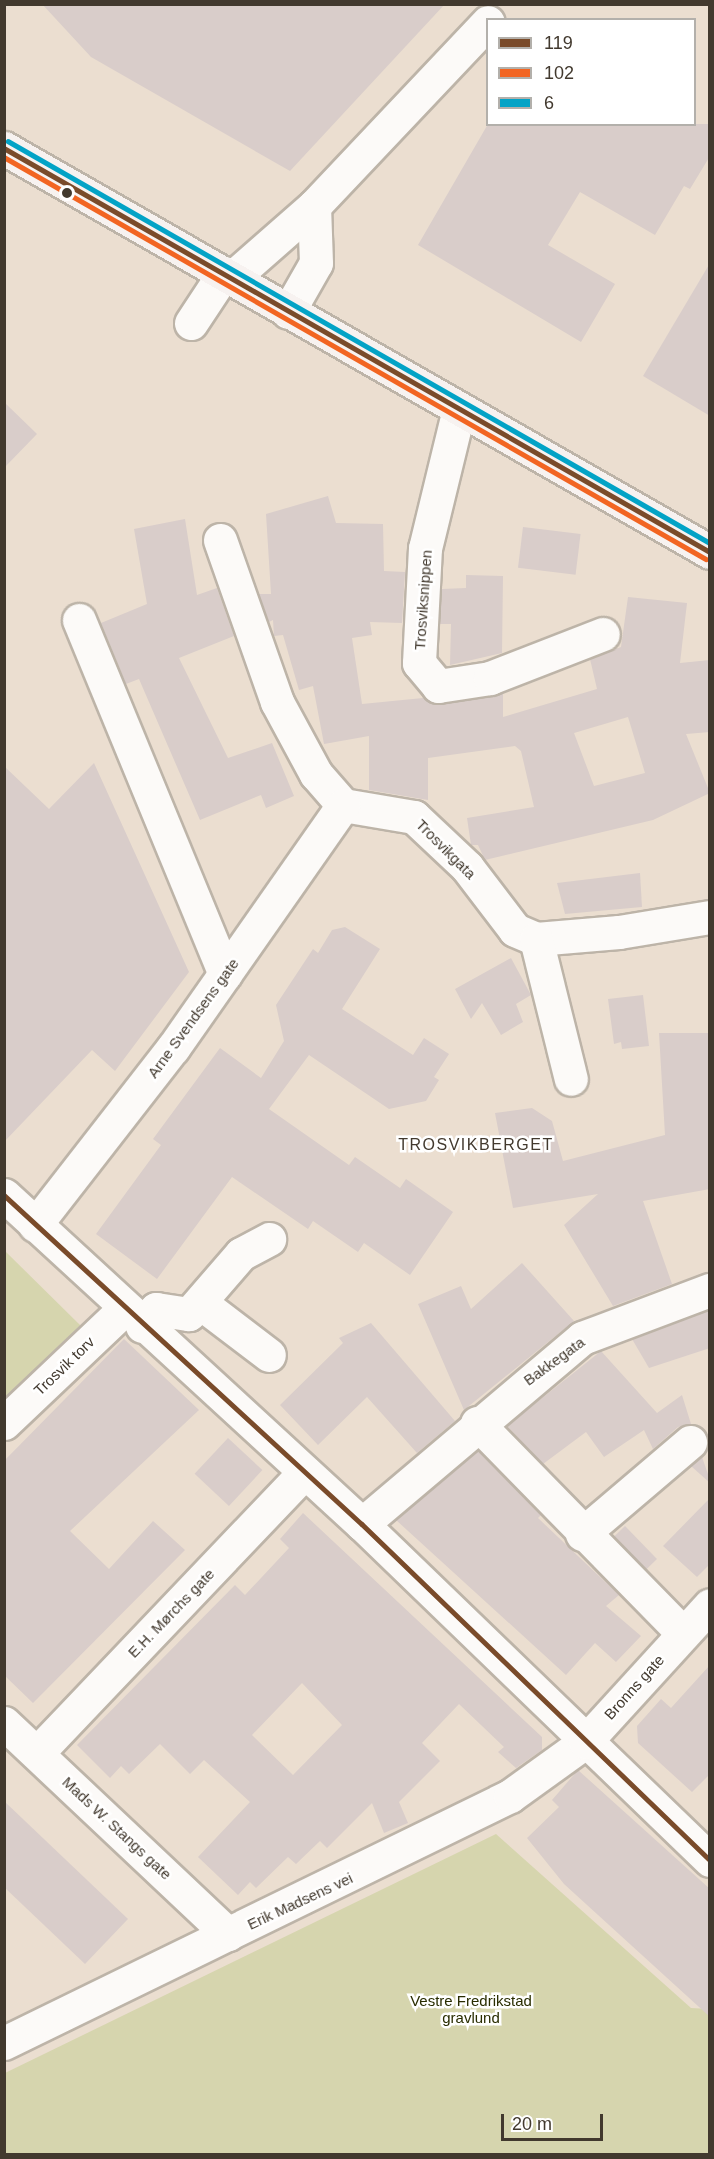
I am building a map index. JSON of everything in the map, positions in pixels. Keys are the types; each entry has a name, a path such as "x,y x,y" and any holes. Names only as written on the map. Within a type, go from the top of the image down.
{"main road":[{"path":"4,148 710,552"}],"street":[{"path":"492,18 504,4"},
{"path":"191,323 228,276 314,206 486,24"},
{"path":"288,312 316,263 314,206"},
{"name":"Trosviksnippen","path":"459,409 425,548 419,663 438,686 490,678 603,634"},
{"path":"220,540 277,702 316,774 343,805"},
{"path":"79,620 225,974"},
{"name":"Trosvikgata","path":"343,805 414,817 467,867 515,930 536,939"},
{"name":"Arne Svendsens gate","path":"35,1226 225,974 343,805"},
{"path":"571,1079 536,939 619,932 710,917"},
{"path":"4,1195 133,1317 362,1524 585,1742 710,1860"},
{"path":"269,1239 241,1254 202,1304 269,1355"},
{"name":"Bakkegata","path":"362,1524 477,1424 582,1338 710,1290"},
{"name":"Trosvik torv","path":"4,1423 133,1317 156,1309 189,1314 202,1304"},
{"path":"477,1424 582,1534 683,1633"},
{"path":"582,1534 690,1442"},
{"name":"E.H. Mørchs gate","path":"16,1739 305,1472"},
{"name":"Bronns gate","path":"585,1742 710,1605"},
{"name":"Mads W. Stangs gate","path":"16,1739 228,1934"},
{"name":"Erik Madsens vei","path":"4,2043 510,1796 585,1742"}],"green space":[{"path":"4,1250 81,1326 5,1404 4,1404"},
{"name":"Vestre Fredrikstad gravlund","path":"496,1834 691,2008 709,2009 709,2154 5,2154 5,2073"}],"building":[{"path":"42,4 445,4 290,171 91,57"},
{"path":"696,124 710,124 710,156 690,189 684,186 655,235 580,192 548,245 615,284 581,342 418,245 487,126 696,126"},
{"path":"710,263 710,416 643,376"},
{"path":"4,402 37,434 4,468"},
{"path":"328,496 336,523 383,524 384,571 405,572 402,623 370,622 372,635 352,638 362,704 423,698 441,705 503,693 503,717 597,689 590,659 621,647 628,597 687,603 680,663 710,660 710,732 686,734 710,793 653,820 485,860 478,845 471,845 467,818 534,807 521,751 515,746 428,758 428,800 369,790 369,736 324,744 313,686 299,690 283,635 274,636 273,620 269,622 259,594 271,594 266,514","holes":["628,717 645,773 594,786 574,733"]},
{"path":"185,519 197,595 217,588 234,636 179,658 228,758 272,743 294,796 266,808 261,795 200,820 139,679 126,684 101,623 147,604 134,529"},
{"path":"523,527 581,534 576,575 518,568"},
{"path":"466,575 503,576 502,653 450,665 451,624 440,624 442,589 466,588"},
{"path":"94,763 189,972 115,1071 92,1050 4,1142 4,766 49,809"},
{"path":"640,873 642,907 565,914 557,883"},
{"path":"345,927 380,949 342,1009 413,1055 424,1038 449,1054 434,1077 439,1080 426,1101 389,1109 309,1055 269,1109 349,1165 355,1157 400,1188 406,1179 453,1212 410,1275 364,1243 358,1252 313,1221 308,1229 232,1177 157,1279 96,1234 161,1145 153,1139 220,1048 261,1078 284,1041 276,1005 313,949 318,953 332,930"},
{"path":"511,958 531,995 516,1004 523,1022 501,1035 482,1003 471,1019 455,989"},
{"path":"643,995 649,1046 622,1049 621,1042 614,1044 608,999"},
{"path":"659,1033 710,1033 710,1189 643,1201 672,1284 613,1306 564,1225 598,1194 513,1208 495,1113 532,1108 552,1121 563,1161 665,1135"},
{"path":"522,1263 574,1321 464,1410 418,1304 461,1286 471,1309"},
{"path":"710,1310 710,1348 649,1368 632,1339"},
{"path":"371,1323 455,1421 417,1453 367,1397 318,1445 280,1405 343,1343 339,1338"},
{"path":"124,1339 199,1410 70,1531 109,1569 153,1521 185,1550 33,1703 4,1675 4,1461"},
{"path":"601,1351 657,1413 682,1395 691,1424 678,1427 653,1449 644,1430 604,1457 586,1432 543,1464 507,1426"},
{"path":"228,1438 262,1470 229,1506 195,1474"},
{"path":"478,1451 541,1515 538,1518 619,1595 606,1606 641,1636 616,1662 595,1643 566,1675 396,1520"},
{"path":"702,1457 710,1480 710,1483 691,1466"},
{"path":"710,1498 710,1564 697,1577 663,1546"},
{"path":"303,1513 542,1737 542,1750 516,1768 498,1752 504,1747 459,1704 422,1743 440,1761 399,1802 408,1823 384,1833 372,1803 327,1848 320,1841 296,1864 288,1857 256,1888 250,1882 238,1895 198,1857 250,1802 204,1760 190,1774 160,1744 129,1774 121,1766 110,1778 77,1745 235,1585 245,1595 289,1548 280,1539","holes":["302,1683 342,1725 293,1775 252,1735"]},
{"path":"625,1526 657,1559 646,1570 614,1536"},
{"path":"710,1665 710,1774 692,1792 638,1743 637,1726 661,1699 671,1708"},
{"path":"578,1770 710,1889 710,2017 564,1884 527,1838 559,1807 552,1800"},
{"path":"4,1801 128,1919 85,1964 4,1887"}],"transit line":[{"name":"6","path":"8,141 710,543"},
{"name":"119","path":"4,148 710,552"},
{"name":"102","path":"4,157 706,559"},
{"name":"119","path":"4,1195 362,1524 710,1860"}],"district":[{"name":"TROSVIKBERGET","path":"476,1145"}]}
